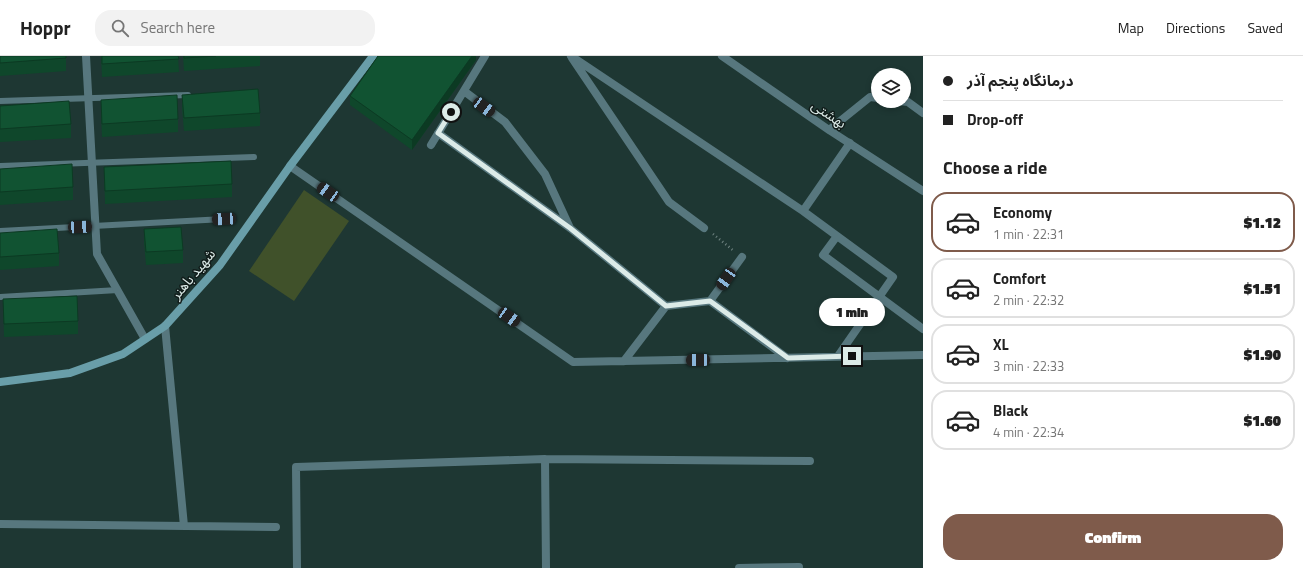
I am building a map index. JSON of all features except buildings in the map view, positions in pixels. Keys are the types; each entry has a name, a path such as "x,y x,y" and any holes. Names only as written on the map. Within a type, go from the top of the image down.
{"street":[{"path":"86,56 97,254 145,339"},
{"name":"شهید باهنر","path":"0,382 70,373 123,354 164,326 220,265 290,166 373,56"},
{"path":"430,145 485,56"},
{"path":"571,56 803,211 893,277 838,356"},
{"path":"571,56 669,202 704,228"},
{"name":"بهشتی","path":"722,56 829,130 923,191"},
{"path":"464,91 505,122 545,174 570,228"},
{"path":"829,130 871,97"},
{"path":"911,104 923,113"},
{"path":"438,133 570,228 666,306 710,301 788,358"},
{"path":"803,211 850,143"},
{"path":"290,166 573,362 923,355"},
{"path":"837,236 823,255 923,329"},
{"path":"710,301 742,256"},
{"path":"624,361 666,306"},
{"path":"164,326 184,526"},
{"path":"545,459 546,568"},
{"path":"297,568 296,467 545,459 810,461"},
{"path":"0,524 276,527"},
{"path":"739,568 799,567"}],"lane":[{"path":"0,102 199,95"},
{"path":"0,166 254,157"},
{"path":"0,231 224,219"},
{"path":"0,297 118,290"}],"path":[{"path":"704,228 742,256"}],"green space":[{"path":"304,190 349,221 294,301 249,271"}],"route":[{"path":"451,112 438,133 570,228 666,306 710,301 788,358 852,356"}]}
